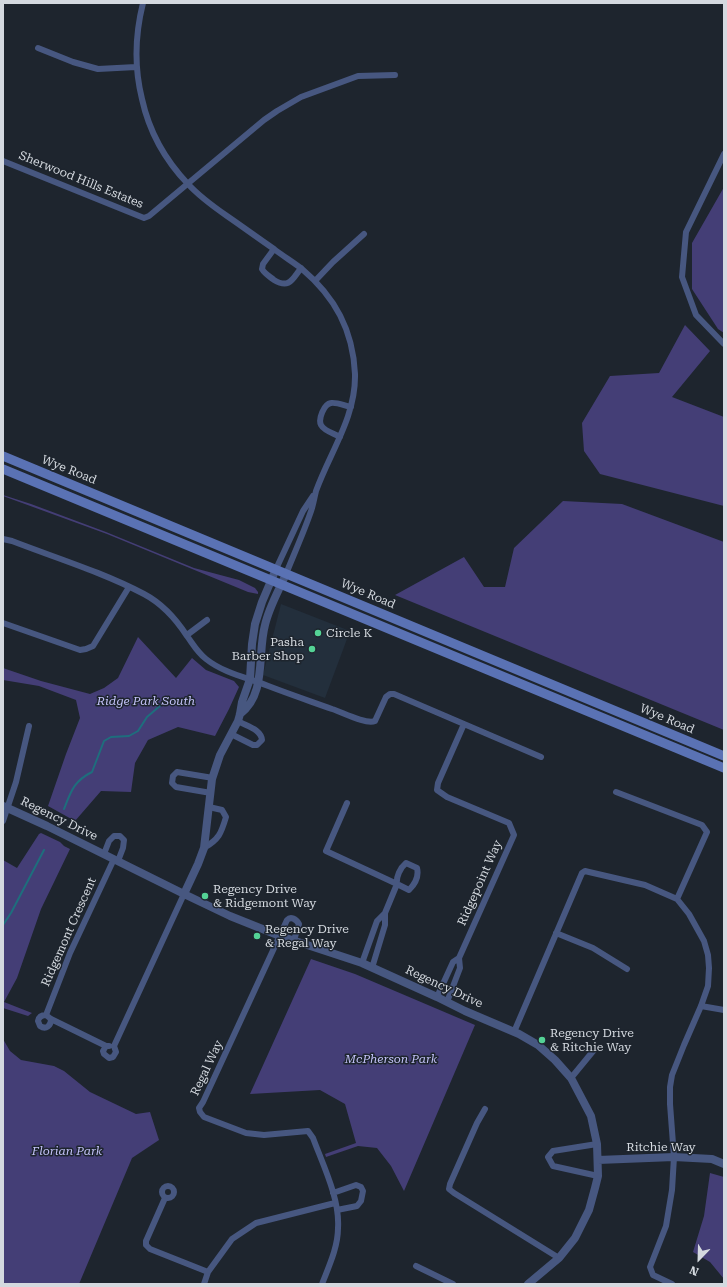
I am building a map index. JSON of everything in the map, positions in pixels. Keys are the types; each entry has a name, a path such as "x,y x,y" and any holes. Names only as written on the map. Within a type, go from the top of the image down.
{"main road":[{"name":"Wye Road","path":"3,456 724,756"},
{"name":"Wye Road","path":"3,469 724,768"}],"street":[{"path":"143,3 139,18 136,47 137,81 148,122 159,145 172,165 188,185 212,205 301,268 315,281 337,310 345,325 350,340 355,375 354,392 347,422 316,492 311,513 265,625 261,647 261,668 251,702 239,718 220,755 213,778 204,848 184,894"},
{"path":"38,48 73,62 98,69 136,67"},
{"name":"Sherwood Hills Estates","path":"3,161 144,218 149,216 188,185 264,120 277,111 301,98 358,76 396,74"},
{"path":"724,154 686,232 682,277 696,315 724,344"},
{"path":"315,281 332,262 364,234"},
{"path":"274,249 263,264 262,269 265,274 280,284 285,284 291,282 301,268"},
{"path":"340,437 321,426 320,421 324,409 332,403 350,407"},
{"path":"239,718 242,702 250,679 255,624 262,602 303,511 316,492"},
{"path":"3,539 117,581 156,602 174,619 198,652 211,662 224,669 299,698 372,723 375,721 386,697 390,694 394,694 541,757"},
{"path":"3,623 80,650 86,649 93,646 130,587"},
{"path":"187,635 207,620"},
{"path":"231,734 257,746 262,740 260,732 239,718"},
{"name":"Ridgepoint Way","path":"448,1002 460,968 459,958 514,835 509,823 447,797 437,790 438,783 464,724"},
{"path":"3,821 5,807 16,782 29,726"},
{"path":"211,792 176,787 172,783 172,776 177,772 213,778"},
{"path":"616,792 702,825 707,832 677,899"},
{"path":"347,803 326,851 397,884 385,913 385,925 372,968"},
{"name":"Regency Drive","path":"5,807 230,916 280,936 362,963 438,997 465,1011 514,1032 538,1045 555,1060 571,1078 591,1116 597,1144 598,1176 589,1210 581,1228 559,1258 528,1284"},
{"path":"204,848 214,842 219,836 226,817 222,810 209,807"},
{"name":"Regency Drive","path":"104,854 109,841 114,836 120,836 124,840 123,848 116,860"},
{"name":"Ridgemont Crescent","path":"114,1046 106,1046 49,1017 70,953 116,860"},
{"path":"514,1032 580,876 585,871 645,886 677,899 689,914 704,941 708,955 708,986 672,1076 670,1087 670,1104 674,1157 670,1209 666,1226 650,1267 653,1274 672,1284"},
{"name":"Ridgemont Crescent","path":"106,1046 104,1048 104,1054 106,1056 110,1058 116,1054 116,1049 114,1046 184,894"},
{"path":"362,963 376,921 385,913"},
{"path":"280,936 287,920 292,918 297,920 299,924 294,940"},
{"path":"556,933 593,948 627,969"},
{"name":"Regal Way","path":"280,936 199,1108 204,1117 246,1133 264,1135 308,1132 313,1138 333,1193 337,1210 338,1228 336,1243 322,1284"},
{"name":"Ridgepoint Way","path":"438,997 453,962 459,958"},
{"path":"701,1006 724,1010"},
{"path":"571,1078 594,1050"},
{"path":"485,1109 477,1123 449,1189 559,1258"},
{"path":"597,1144 554,1151 548,1157 552,1166 598,1176"},
{"name":"Ritchie Way","path":"598,1160 674,1157 712,1160 724,1164"},
{"path":"333,1193 356,1185 363,1191 361,1201 357,1206 337,1210"},
{"path":"165,1198 146,1241 146,1245 150,1249 208,1272"},
{"path":"204,1284 208,1272 232,1240 256,1223 335,1203"},
{"path":"416,1266 453,1284"}],"shaded area":[{"path":"281,604 350,631 325,698 263,675"}],"green space":[{"path":"724,187 724,333 718,329 692,289 692,243"},
{"path":"685,325 710,351 672,397 724,417 724,506 600,474 584,451 582,423 610,376 659,373"},
{"path":"3,495 106,532 194,568 239,580 255,588 258,594 248,592 107,534"},
{"path":"563,501 622,504 724,542 724,730 395,595 464,557 484,587 505,587 514,548"},
{"name":"Ridge Park South","path":"138,637 176,678 192,658 206,670 234,681 239,687 215,736 178,727 148,740 135,763 131,792 101,791 75,821 48,806 80,718 76,700 39,686 3,680 3,668 41,681 90,694 104,688 118,678"},
{"path":"41,833 60,842 70,849 41,909 17,978 4,1002 32,1013 28,1016 3,1008 3,860 17,868"},
{"name":"McPherson Park","path":"311,959 355,974 475,1025 404,1191 391,1166 377,1148 358,1146 326,1157 325,1154 356,1143 345,1104 320,1090 250,1094"},
{"name":"Florian Park","path":"3,1039 10,1051 21,1060 54,1066 64,1071 90,1092 136,1114 150,1112 159,1140 132,1158 79,1284 3,1284"},
{"path":"710,1173 724,1177 724,1279 710,1262 693,1252 704,1216"}],"waterway":[{"path":"64,809 77,783 92,772 104,741 111,737 129,736 138,731 147,717 168,699"},
{"path":"3,925 11,913 44,850"}],"place":[{"name":"Circle K","path":"318,633"},
{"name":"Pasha Barber Shop","path":"312,649"},
{"name":"Regency Drive & Ridgemont Way","path":"205,896"},
{"name":"Regency Drive & Regal Way","path":"257,936"},
{"name":"Regency Drive & Ritchie Way","path":"542,1040"}]}
